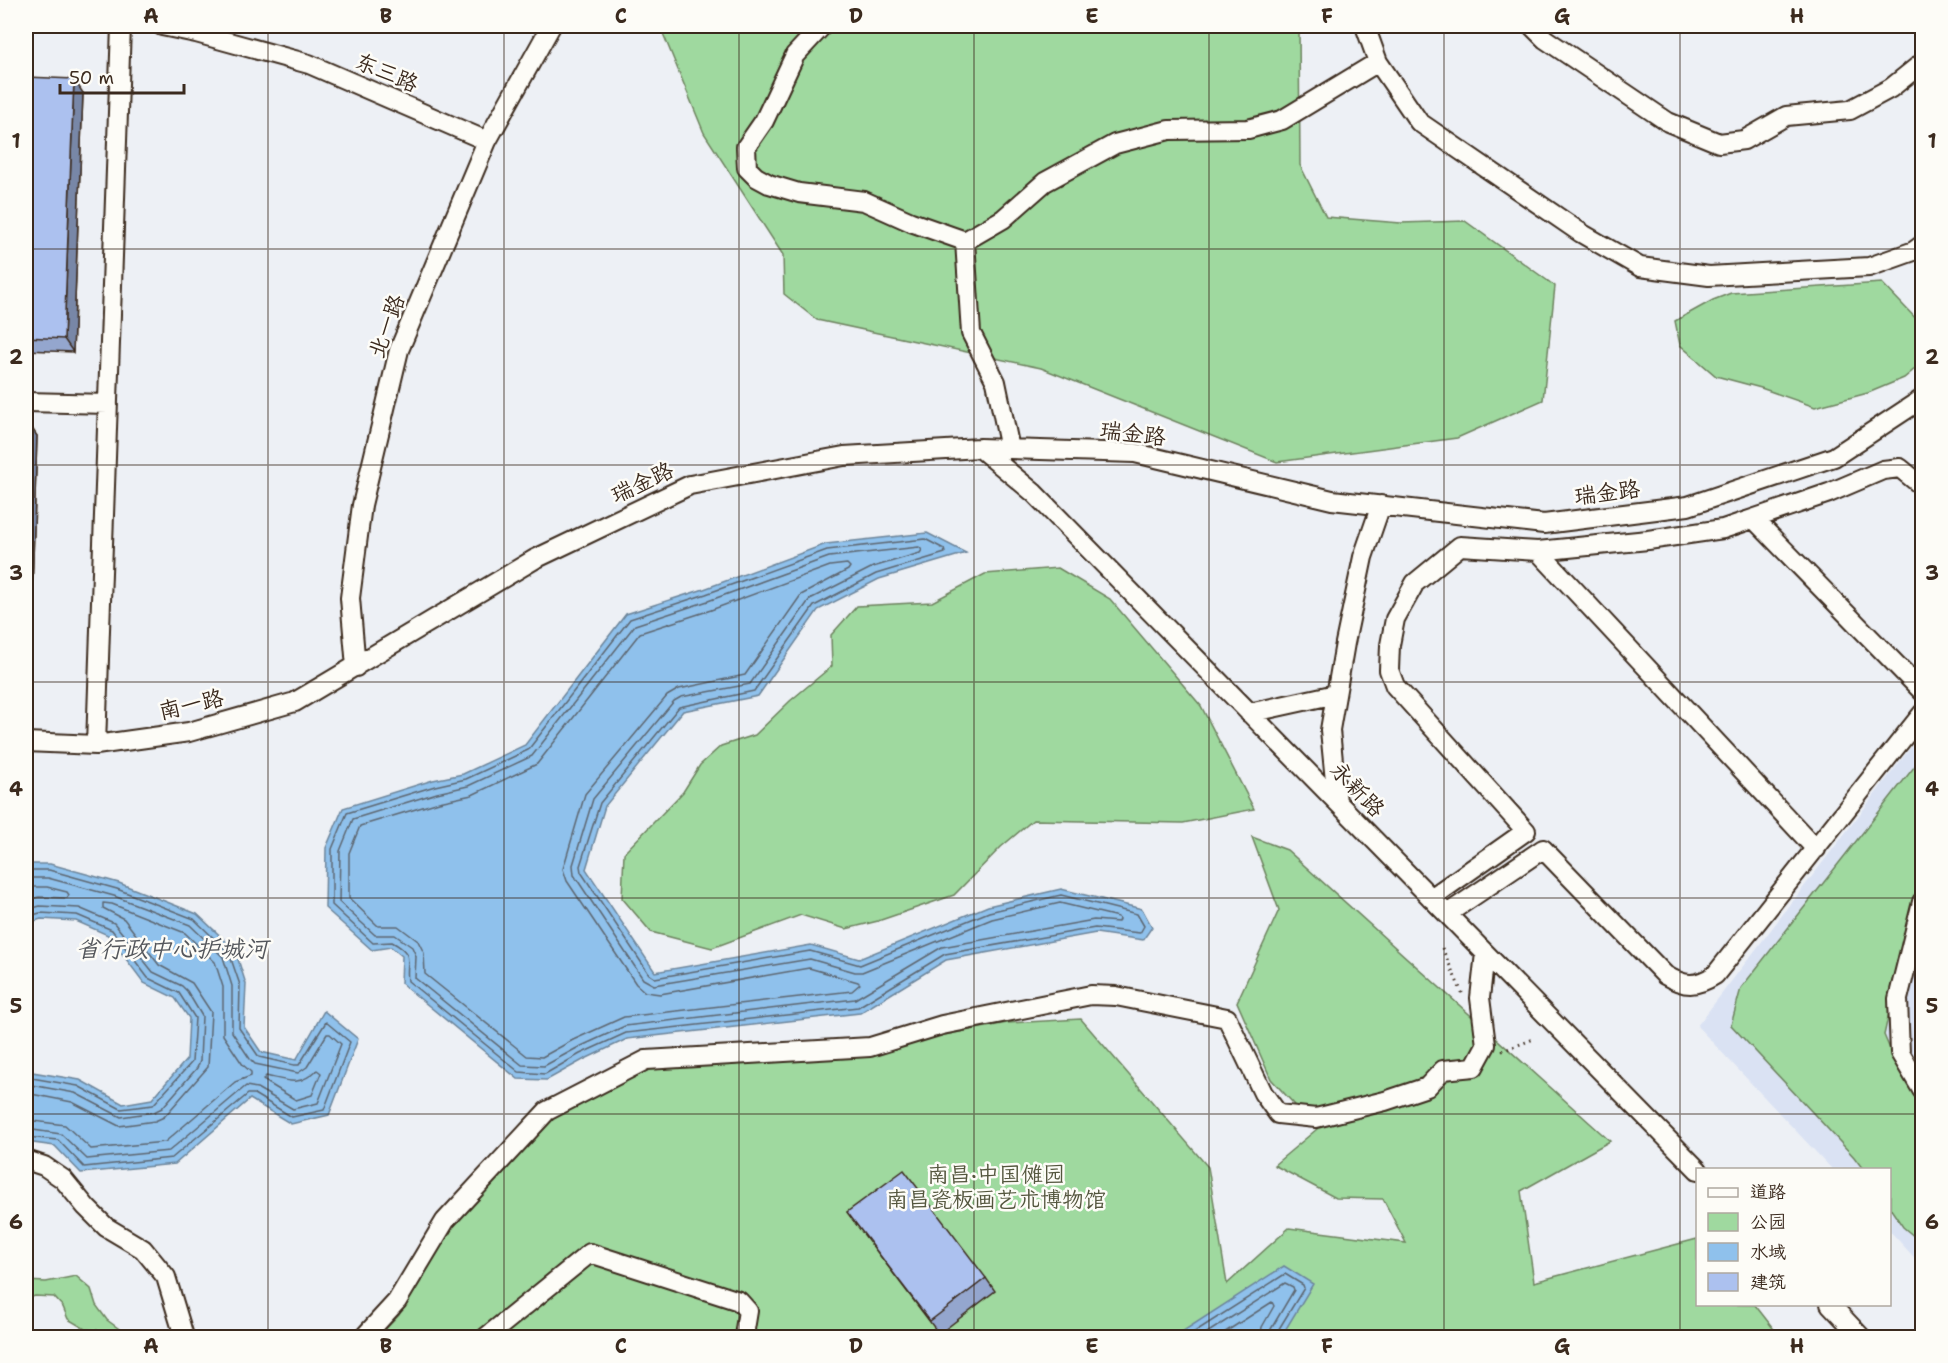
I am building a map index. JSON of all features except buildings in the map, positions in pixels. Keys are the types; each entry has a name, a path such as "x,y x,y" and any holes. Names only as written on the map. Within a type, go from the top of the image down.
{"street":[{"path":"96,745 120,26"},
{"name":"东三路","path":"162,26 197,29 309,64 487,141"},
{"name":"北一路","path":"356,667 350,598 362,505 399,350 487,141 551,26"},
{"path":"822,26 795,55 764,121 746,147 747,168 756,177 769,184 799,193 864,201 911,222 965,241 1003,219 1045,182 1115,144 1169,130 1248,129 1282,120 1378,62"},
{"path":"1365,26 1378,62 1419,122 1581,233 1640,267 1709,276 1869,267 1914,251 1923,245"},
{"path":"1532,26 1545,39 1668,122 1719,143 1744,140 1786,116 1850,110 1892,88 1923,63"},
{"path":"965,241 971,333 996,382 1010,449"},
{"name":"瑞金路","path":"356,667 535,559 690,485 844,456 980,448 1135,453 1332,500 1544,524 1688,506 1834,457 1923,399"},
{"path":"26,402 108,404"},
{"name":"永新路","path":"980,448 1034,493 1696,1168"},
{"path":"1923,486 1900,468 1883,470 1829,493 1712,531 1538,551 1460,546 1415,583 1395,619 1390,645 1389,670 1395,686 1526,831 1665,975 1679,983 1700,984 1715,975 1923,714"},
{"path":"1337,802 1330,730 1363,557 1381,506"},
{"path":"1754,519 1923,691"},
{"path":"1538,551 1816,849"},
{"name":"南一路","path":"26,742 96,745 189,732 295,702 356,667"},
{"path":"1249,713 1336,694"},
{"path":"1431,898 1526,831"},
{"path":"1447,914 1543,849"},
{"path":"1923,902 1898,999 1900,1053 1923,1090"},
{"path":"363,1338 397,1301 445,1221 548,1111 646,1060 870,1047 942,1025 1046,1003 1091,995 1116,996 1227,1018 1263,1093 1278,1114 1316,1118 1385,1101 1427,1087 1443,1070 1474,1067 1486,1045 1480,998 1485,953"},
{"path":"26,1160 44,1166 63,1179 106,1227 143,1249 166,1277 183,1333"},
{"path":"485,1338 590,1253 738,1301 748,1311 746,1338"},
{"path":"1831,1306 1862,1338"}],"shaded area":[{"path":"1922,733 1922,1266 1891,1232 1891,1168 1831,1168 1697,1026"}],"green space":[{"path":"660,26 1299,26 1300,165 1326,217 1401,223 1465,221 1555,286 1543,400 1457,438 1277,462 1041,368 817,320 784,294 783,255 704,133"},
{"path":"1882,283 1922,325 1922,363 1904,378 1868,393 1815,407 1761,388 1716,376 1680,345 1675,321 1731,293"},
{"path":"1058,568 1110,599 1201,706 1254,809 1183,823 1033,820 1001,847 954,895 878,921 846,929 801,915 712,948 651,932 622,898 624,853 683,792 700,765 721,746 755,735 790,701 832,666 831,635 857,606 932,602 985,574"},
{"path":"1922,757 1922,866 1884,1035 1898,1068 1922,1102 1922,1243 1903,1227 1891,1209 1891,1168 1862,1168 1731,1025 1741,988"},
{"name":"南昌·中国傩园 南昌瓷板画艺术博物馆","path":"1252,837 1287,850 1610,1141 1521,1191 1534,1282 1696,1239 1696,1306 1756,1306 1780,1337 377,1338 399,1315 448,1226 551,1113 652,1063 845,1054 1007,1023 1081,1019 1208,1167 1227,1284 1289,1228 1406,1243 1383,1199 1336,1198 1274,1165 1317,1129 1271,1079 1237,1002 1279,910"},
{"path":"76,1276 91,1289 96,1305 107,1320 122,1331 125,1337 102,1337 97,1330 85,1329 68,1319 63,1307 54,1297 35,1296 26,1299 26,1281 46,1282"}],"water":[{"path":"927,533 966,553 879,579 818,610 758,696 683,711 605,806 586,869 655,972 811,945 859,959 988,906 1061,889 1142,909 1152,927 1143,940 1096,933 946,960 860,1013 627,1039 547,1080 518,1079 401,983 402,956 391,947 372,950 325,908 326,848 343,808 433,780 463,774 525,745 626,614 704,589 826,544"},
{"name":"省行政中心护城河","path":"26,864 50,864 119,883 197,914 235,950 246,984 244,1027 261,1052 296,1060 324,1011 358,1039 329,1115 291,1124 250,1099 175,1164 81,1173 55,1146 26,1142 26,1071 80,1080 123,1104 152,1099 187,1059 189,1018 175,998 144,983 108,935 76,921 41,919 26,924"},
{"path":"1284,1266 1313,1284 1281,1337 1174,1337"}]}
